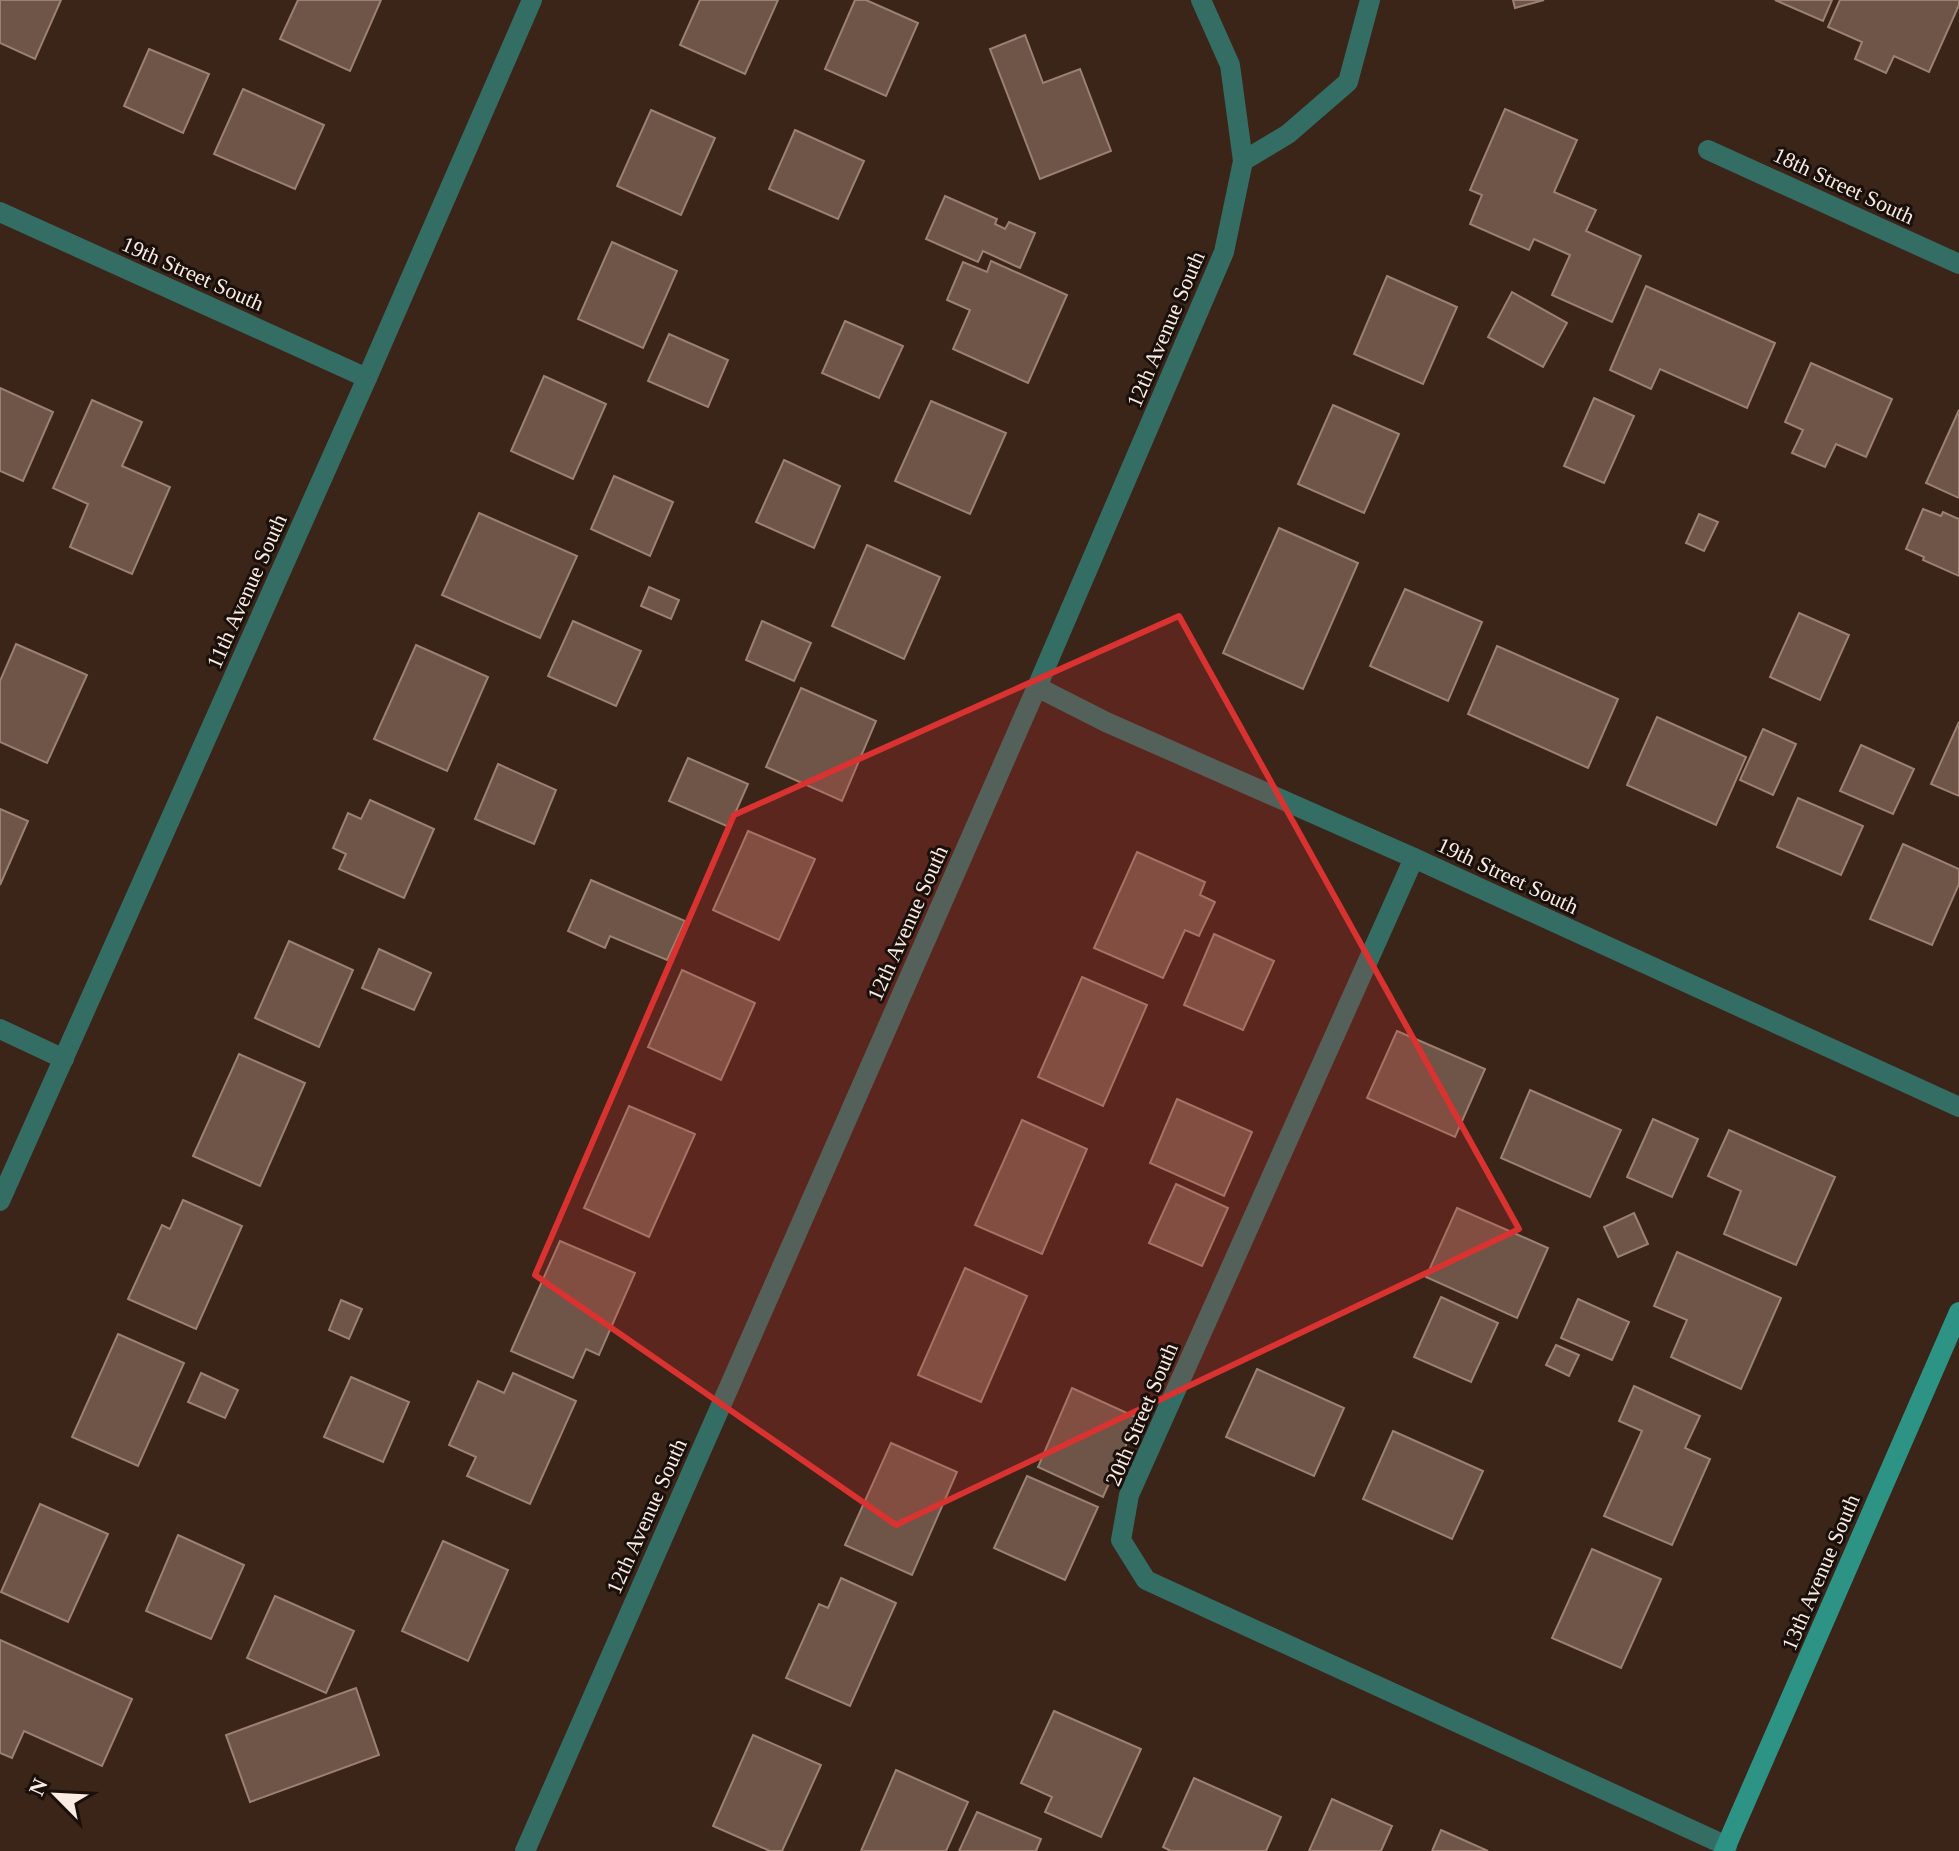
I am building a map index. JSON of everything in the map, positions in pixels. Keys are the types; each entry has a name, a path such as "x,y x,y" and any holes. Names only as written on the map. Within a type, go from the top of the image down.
{"main road":[{"name":"13th Avenue South","path":"1726,1848 1959,1312"}],"street":[{"name":"11th Avenue South","path":"0,1201 532,0"},
{"name":"12th Avenue South","path":"525,1851 1037,687 1224,252 1243,161 1230,65 1201,0"},
{"path":"1243,161 1288,134 1348,82 1370,0"},
{"name":"18th Street South","path":"1708,150 1959,264"},
{"name":"19th Street South","path":"0,212 367,378"},
{"name":"19th Street South","path":"1037,687 1106,722 1414,858 1959,1107"},
{"name":"20th Street South","path":"1414,858 1129,1495 1121,1540 1146,1580 1726,1848"},
{"path":"0,1029 64,1059"}],"highlighted area":[{"path":"1179,616 1519,1229 896,1525 535,1275 734,815"}],"building":[{"path":"0,0 61,0 35,59 0,43"},
{"path":"298,0 381,0 350,71 280,39"},
{"path":"700,0 778,0 745,74 680,45"},
{"path":"855,0 866,0 918,23 886,96 825,69"},
{"path":"1513,0 1544,0 1515,8"},
{"path":"1775,0 1832,0 1823,21"},
{"path":"1840,0 1959,0 1959,5 1929,72 1894,56 1886,73 1855,59 1862,42 1828,27"},
{"path":"1025,35 1043,83 1080,69 1111,151 1040,179 990,49"},
{"path":"149,49 209,74 183,133 124,106"},
{"path":"243,89 324,125 295,189 214,154"},
{"path":"1505,109 1577,140 1554,192 1596,210 1586,231 1641,256 1612,322 1552,295 1570,255 1534,239 1529,250 1470,224 1482,195 1470,190"},
{"path":"651,110 715,138 681,215 617,186"},
{"path":"795,130 864,161 838,219 769,189"},
{"path":"945,196 997,219 995,224 1005,229 1009,222 1035,233 1020,268 983,251 978,262 926,239"},
{"path":"612,242 677,271 643,348 578,319"},
{"path":"991,261 1067,295 1028,383 953,349 970,310 947,300 963,262 987,272"},
{"path":"1387,276 1457,307 1423,384 1354,354"},
{"path":"1646,286 1775,343 1747,408 1660,369 1651,389 1610,370"},
{"path":"1512,292 1567,323 1543,367 1488,337"},
{"path":"845,321 903,346 879,398 822,373"},
{"path":"669,334 728,360 708,407 648,381"},
{"path":"1811,363 1892,399 1866,457 1836,444 1825,467 1792,453 1803,430 1785,422"},
{"path":"544,376 606,404 573,479 511,451"},
{"path":"0,388 53,412 23,481 0,471"},
{"path":"1594,398 1634,416 1604,483 1564,466"},
{"path":"92,400 142,422 122,466 170,487 132,574 70,547 88,504 53,488"},
{"path":"931,401 1006,433 970,514 895,481"},
{"path":"1333,405 1399,434 1364,513 1298,484"},
{"path":"1959,410 1959,498 1926,483"},
{"path":"784,460 840,486 814,548 756,522"},
{"path":"614,476 673,502 650,556 591,529"},
{"path":"1923,509 1941,516 1943,512 1959,519 1959,576 1906,549"},
{"path":"479,513 577,556 540,638 442,595"},
{"path":"1699,514 1718,522 1704,551 1686,543"},
{"path":"1279,528 1358,563 1303,689 1223,653"},
{"path":"867,545 940,577 904,659 832,626"},
{"path":"649,587 679,600 671,619 641,606"},
{"path":"1405,589 1482,622 1448,701 1370,666"},
{"path":"1799,613 1849,635 1820,700 1770,677"},
{"path":"573,621 641,651 616,706 548,676"},
{"path":"762,621 811,643 794,681 746,660"},
{"path":"16,644 87,675 47,763 0,742 0,681"},
{"path":"416,645 488,677 447,771 374,739"},
{"path":"1497,646 1618,699 1588,768 1468,714"},
{"path":"801,688 876,721 842,801 766,767"},
{"path":"1657,717 1746,757 1716,825 1627,785"},
{"path":"1959,722 1959,796 1931,784"},
{"path":"1763,729 1796,744 1773,795 1740,780"},
{"path":"1861,745 1914,769 1893,814 1840,791"},
{"path":"688,758 748,784 729,827 669,801"},
{"path":"498,764 556,790 534,844 475,819"},
{"path":"1798,798 1863,826 1841,875 1777,847"},
{"path":"370,800 434,829 404,898 339,869 346,854 333,848 348,813 361,819"},
{"path":"0,809 28,821 0,885"},
{"path":"748,831 815,859 779,940 713,910"},
{"path":"1903,844 1959,869 1959,884 1932,945 1870,919"},
{"path":"1137,852 1205,882 1200,895 1215,902 1199,936 1185,930 1163,978 1094,948"},
{"path":"591,880 685,921 667,960 610,936 605,948 568,931"},
{"path":"1214,934 1274,961 1243,1030 1184,1005"},
{"path":"289,941 353,970 319,1047 255,1018"},
{"path":"379,949 431,973 414,1010 362,988"},
{"path":"682,970 755,1003 721,1080 648,1047"},
{"path":"1082,977 1147,1005 1103,1106 1038,1077"},
{"path":"1397,1031 1485,1069 1455,1137 1367,1098"},
{"path":"239,1054 305,1083 260,1186 193,1156"},
{"path":"1530,1090 1621,1130 1590,1197 1501,1158"},
{"path":"1177,1099 1252,1132 1224,1196 1150,1163"},
{"path":"629,1106 695,1134 649,1237 584,1208"},
{"path":"1653,1119 1698,1139 1672,1197 1627,1177"},
{"path":"1022,1120 1087,1149 1042,1254 975,1225"},
{"path":"1729,1130 1835,1177 1796,1265 1724,1234 1741,1191 1708,1176"},
{"path":"1176,1184 1228,1208 1202,1266 1149,1243"},
{"path":"183,1200 242,1226 196,1329 128,1299 162,1225 170,1229"},
{"path":"1457,1208 1548,1248 1517,1318 1426,1277"},
{"path":"1634,1213 1648,1244 1618,1257 1604,1227"},
{"path":"560,1241 635,1273 599,1355 586,1349 573,1378 511,1351"},
{"path":"1677,1252 1781,1298 1741,1389 1671,1357 1687,1320 1654,1306"},
{"path":"965,1268 1027,1296 981,1402 918,1375"},
{"path":"1441,1297 1498,1323 1471,1382 1414,1357"},
{"path":"1578,1299 1629,1322 1612,1360 1561,1338"},
{"path":"341,1300 362,1309 349,1339 329,1330"},
{"path":"118,1334 184,1363 138,1466 72,1437"},
{"path":"1556,1345 1579,1355 1569,1376 1546,1365"},
{"path":"1257,1369 1344,1408 1314,1476 1226,1437"},
{"path":"201,1373 238,1390 225,1418 188,1402"},
{"path":"513,1373 576,1401 530,1504 467,1476 476,1457 449,1445 478,1381 504,1393"},
{"path":"351,1377 409,1402 383,1462 324,1437"},
{"path":"1634,1386 1700,1416 1685,1448 1710,1459 1672,1545 1604,1516 1642,1431 1619,1421"},
{"path":"1072,1388 1138,1418 1103,1497 1038,1467"},
{"path":"1393,1431 1483,1471 1452,1539 1363,1499"},
{"path":"891,1443 957,1472 912,1575 845,1545"},
{"path":"1027,1476 1098,1507 1065,1580 994,1548"},
{"path":"40,1504 108,1534 68,1622 1,1592"},
{"path":"178,1535 244,1565 211,1639 146,1611"},
{"path":"443,1541 508,1570 468,1661 402,1631"},
{"path":"1592,1549 1661,1579 1621,1668 1552,1638"},
{"path":"841,1578 896,1603 850,1706 786,1678 819,1604 828,1608"},
{"path":"275,1596 354,1631 326,1693 247,1658"},
{"path":"0,1640 132,1699 102,1766 24,1731 12,1758 0,1753"},
{"path":"356,1688 379,1755 250,1802 226,1735"},
{"path":"1054,1711 1141,1749 1101,1837 1045,1812 1052,1797 1021,1783"},
{"path":"753,1735 821,1765 782,1851 770,1851 713,1826"},
{"path":"896,1770 968,1802 946,1851 861,1851"},
{"path":"1194,1778 1281,1817 1266,1851 1171,1851 1163,1847"},
{"path":"1332,1799 1392,1826 1381,1851 1309,1851"},
{"path":"977,1812 1041,1839 1036,1851 959,1851"},
{"path":"1441,1830 1488,1851 1432,1851"}]}
